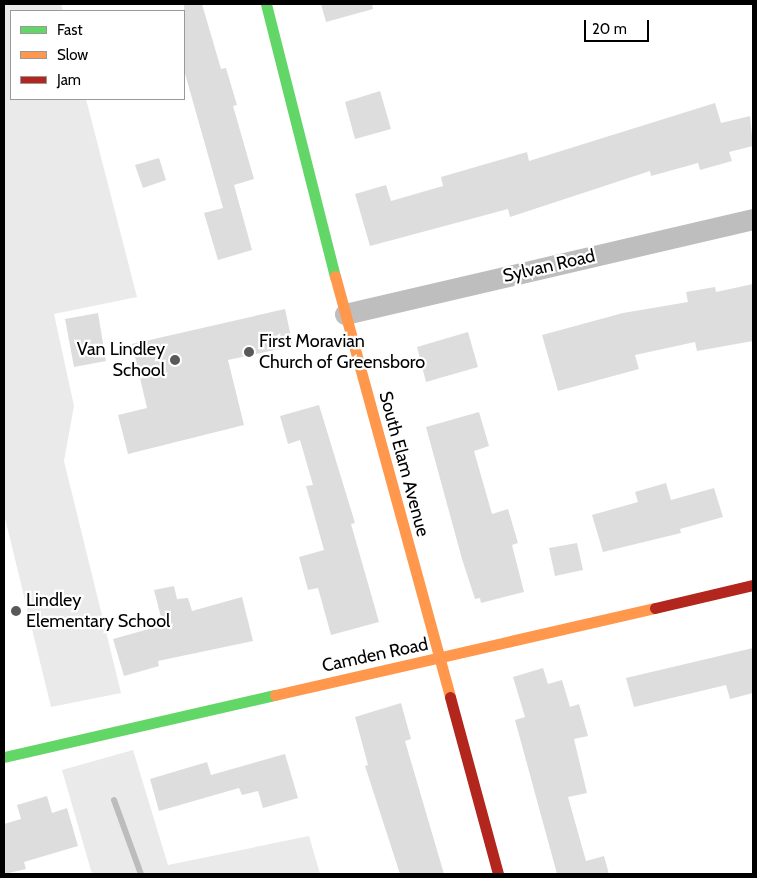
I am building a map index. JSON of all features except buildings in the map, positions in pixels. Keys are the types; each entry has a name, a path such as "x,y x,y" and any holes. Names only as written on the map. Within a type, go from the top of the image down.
{"street":[{"name":"South Elam Avenue","path":"266,4 345,314 498,874"},
{"name":"Sylvan Road","path":"345,314 753,219"},
{"name":"Camden Road","path":"4,757 438,660 753,584"}],"shaded area":[{"path":"4,4 61,4 63,10 10,10 10,100 86,100 137,297 54,314 74,406 64,461 121,693 51,707 4,514"},
{"path":"133,750 168,865 309,836 320,874 92,874 62,770"}],"waterway":[{"path":"114,800 141,874"}],"traffic: fast":[{"path":"266,4 335,276"},
{"path":"4,757 275,695"}],"traffic: slow":[{"path":"335,276 450,697"},
{"path":"275,695 655,608"}],"traffic: jam":[{"path":"655,608 753,585"},
{"path":"450,697 498,874"}],"place":[{"name":"First Moravian Church of Greensboro","path":"249,352"},
{"name":"Van Lindley School","path":"175,360"},
{"name":"Lindley Elementary School","path":"16,611"}]}
